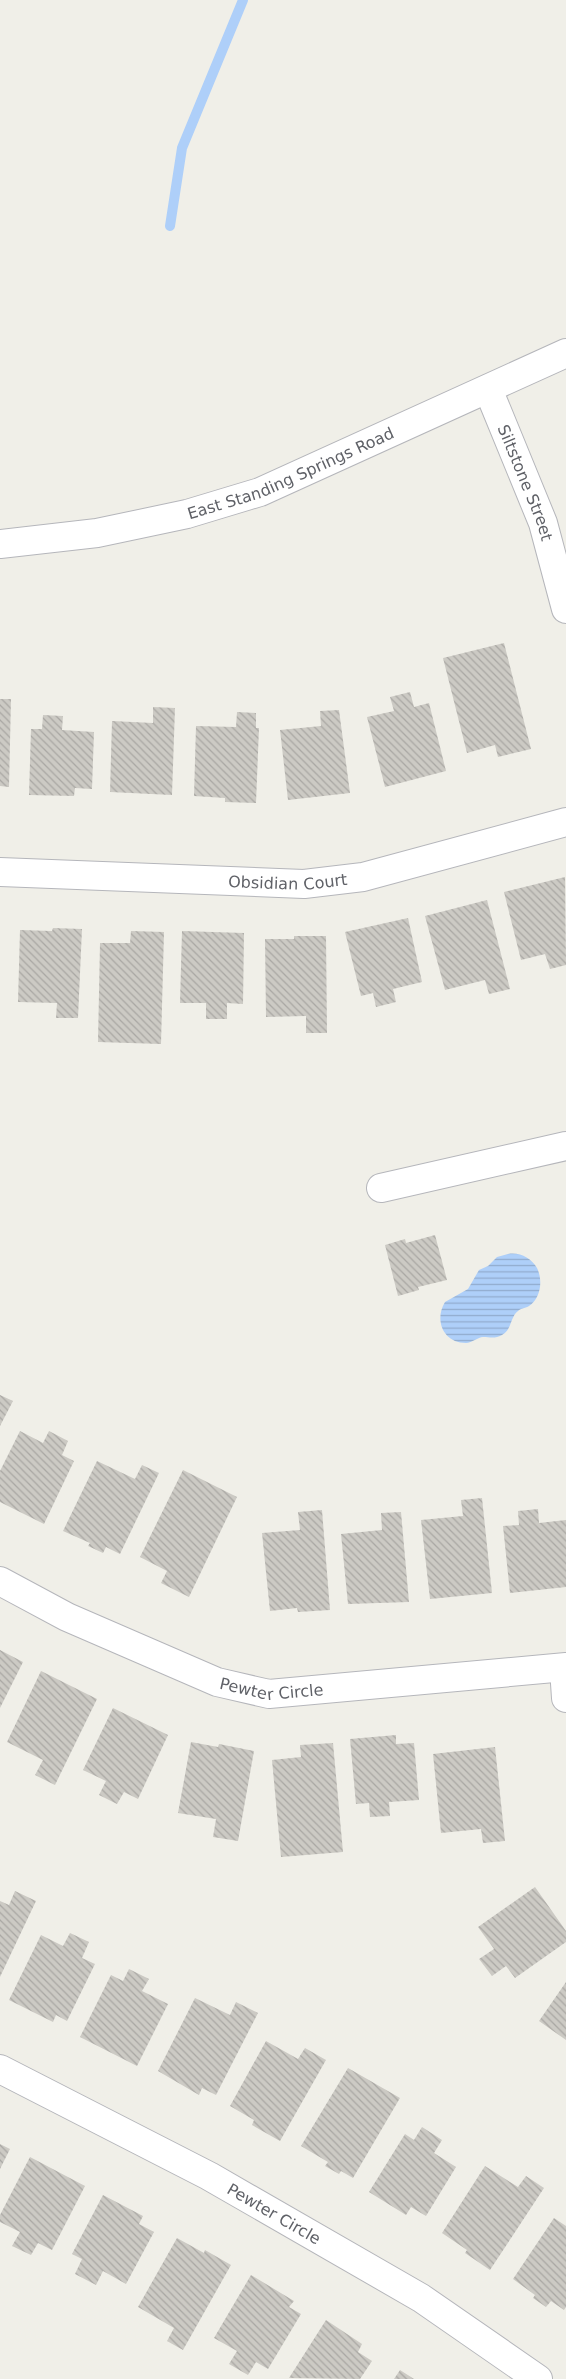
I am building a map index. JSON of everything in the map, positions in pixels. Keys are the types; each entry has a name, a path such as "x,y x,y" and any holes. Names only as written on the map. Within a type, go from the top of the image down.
{"street":[{"name":"East Standing Springs Road","path":"0,544 106,531 188,514 260,492 566,353"},
{"name":"Siltstone Street","path":"488,388 543,522 566,609"},
{"name":"Obsidian Court","path":"0,872 304,884 363,877 566,822"},
{"path":"381,1188 566,1146"},
{"name":"Pewter Circle","path":"0,1581 67,1616 217,1682 269,1694 565,1668"},
{"path":"565,1668 566,1698"},
{"name":"Pewter Circle","path":"0,2068 210,2176 421,2298 538,2379"}],"water":[{"path":"508,1254 525,1256 537,1268 540,1288 533,1303 515,1314 508,1330 499,1336 481,1337 466,1343 451,1339 446,1335 441,1323 440,1316 445,1302 468,1289 479,1270 488,1266 497,1257"}],"building":[{"path":"504,643 531,749 498,757 495,745 467,753 443,658"},
{"path":"410,692 414,707 429,703 446,771 385,787 367,717 394,711 390,697"},
{"path":"0,699 11,699 9,787 0,786"},
{"path":"153,707 175,708 172,795 110,792 112,721 153,723"},
{"path":"339,710 350,793 288,800 280,730 321,726 320,711"},
{"path":"237,712 256,713 256,728 259,728 256,803 225,802 225,798 194,796 196,726 236,727"},
{"path":"43,715 63,716 62,730 94,732 92,789 75,788 74,796 29,795 31,729 42,729"},
{"path":"565,877 566,965 550,969 545,954 521,960 504,892"},
{"path":"487,900 510,989 489,994 485,980 445,990 425,916"},
{"path":"408,918 422,982 393,989 396,1002 376,1007 373,993 361,996 345,932"},
{"path":"53,928 82,929 78,1018 56,1018 57,1003 18,1002 20,930 52,931"},
{"path":"131,931 164,932 161,1044 98,1042 100,943 130,943"},
{"path":"182,931 244,933 243,1004 227,1003 227,1019 206,1019 206,1003 180,1003"},
{"path":"294,936 326,936 327,1033 306,1033 306,1016 266,1017 265,939 294,939"},
{"path":"435,1235 447,1280 418,1287 419,1290 398,1296 385,1245 405,1239 406,1243"},
{"path":"0,1395 13,1401 0,1426"},
{"path":"20,1431 43,1443 49,1431 68,1441 62,1455 74,1461 44,1524 0,1502 0,1471"},
{"path":"97,1461 135,1479 142,1465 159,1473 120,1554 106,1547 103,1553 88,1546 90,1543 63,1531"},
{"path":"183,1470 237,1497 189,1597 161,1583 167,1571 140,1557"},
{"path":"482,1498 492,1593 430,1599 421,1520 463,1516 461,1500"},
{"path":"538,1509 539,1523 566,1520 566,1587 510,1593 503,1526 519,1525 518,1511"},
{"path":"322,1510 330,1610 298,1612 297,1608 270,1611 262,1533 300,1530 298,1512"},
{"path":"401,1512 409,1602 348,1604 341,1534 382,1530 381,1513"},
{"path":"0,1650 23,1662 0,1708"},
{"path":"41,1671 97,1699 55,1785 35,1775 43,1760 7,1742"},
{"path":"113,1708 168,1735 138,1799 124,1792 117,1804 99,1795 106,1781 83,1770"},
{"path":"396,1735 396,1744 414,1743 419,1800 389,1802 390,1816 370,1817 369,1803 356,1804 350,1739"},
{"path":"191,1742 218,1747 219,1744 254,1751 238,1841 213,1837 216,1819 178,1813"},
{"path":"333,1743 343,1852 281,1857 272,1760 301,1757 300,1745"},
{"path":"495,1747 505,1841 483,1843 481,1829 441,1833 433,1754"},
{"path":"535,1887 566,1931 566,1942 515,1978 506,1966 492,1976 479,1959 494,1949 478,1927"},
{"path":"15,1891 36,1901 0,1977 0,1901 9,1905"},
{"path":"70,1933 89,1942 82,1958 95,1964 67,2021 56,2015 53,2022 9,2000 41,1935 63,1946"},
{"path":"129,1969 149,1979 142,1991 168,2004 137,2066 80,2037 111,1975 123,1981"},
{"path":"566,1982 566,2040 539,2021"},
{"path":"195,1998 230,2015 236,2002 258,2013 216,2095 202,2088 199,2095 158,2071"},
{"path":"266,2041 298,2059 305,2048 326,2060 280,2141 252,2125 254,2120 230,2106"},
{"path":"348,2068 400,2098 353,2178 341,2171 339,2174 325,2166 328,2162 301,2146"},
{"path":"422,2127 442,2140 434,2153 456,2167 426,2216 411,2207 406,2215 369,2192 405,2134 414,2140"},
{"path":"0,2144 10,2149 0,2169"},
{"path":"30,2157 85,2186 52,2250 38,2243 31,2255 12,2246 20,2232 0,2222 0,2215"},
{"path":"485,2166 518,2187 526,2176 544,2188 490,2270 465,2253 467,2250 442,2233"},
{"path":"103,2195 143,2216 139,2224 154,2232 126,2284 103,2271 96,2285 75,2274 82,2259 72,2254"},
{"path":"554,2218 566,2226 566,2307 564,2310 551,2301 546,2307 533,2298 535,2295 513,2279"},
{"path":"177,2238 204,2253 205,2250 231,2265 183,2350 167,2341 174,2328 138,2307"},
{"path":"251,2275 294,2301 289,2307 301,2314 268,2369 256,2362 248,2375 229,2364 237,2351 214,2338"},
{"path":"326,2320 362,2344 358,2352 372,2361 360,2379 289,2378"},
{"path":"400,2370 414,2379 394,2379"}],"waterway":[{"path":"170,226 182,148 243,0"}]}
